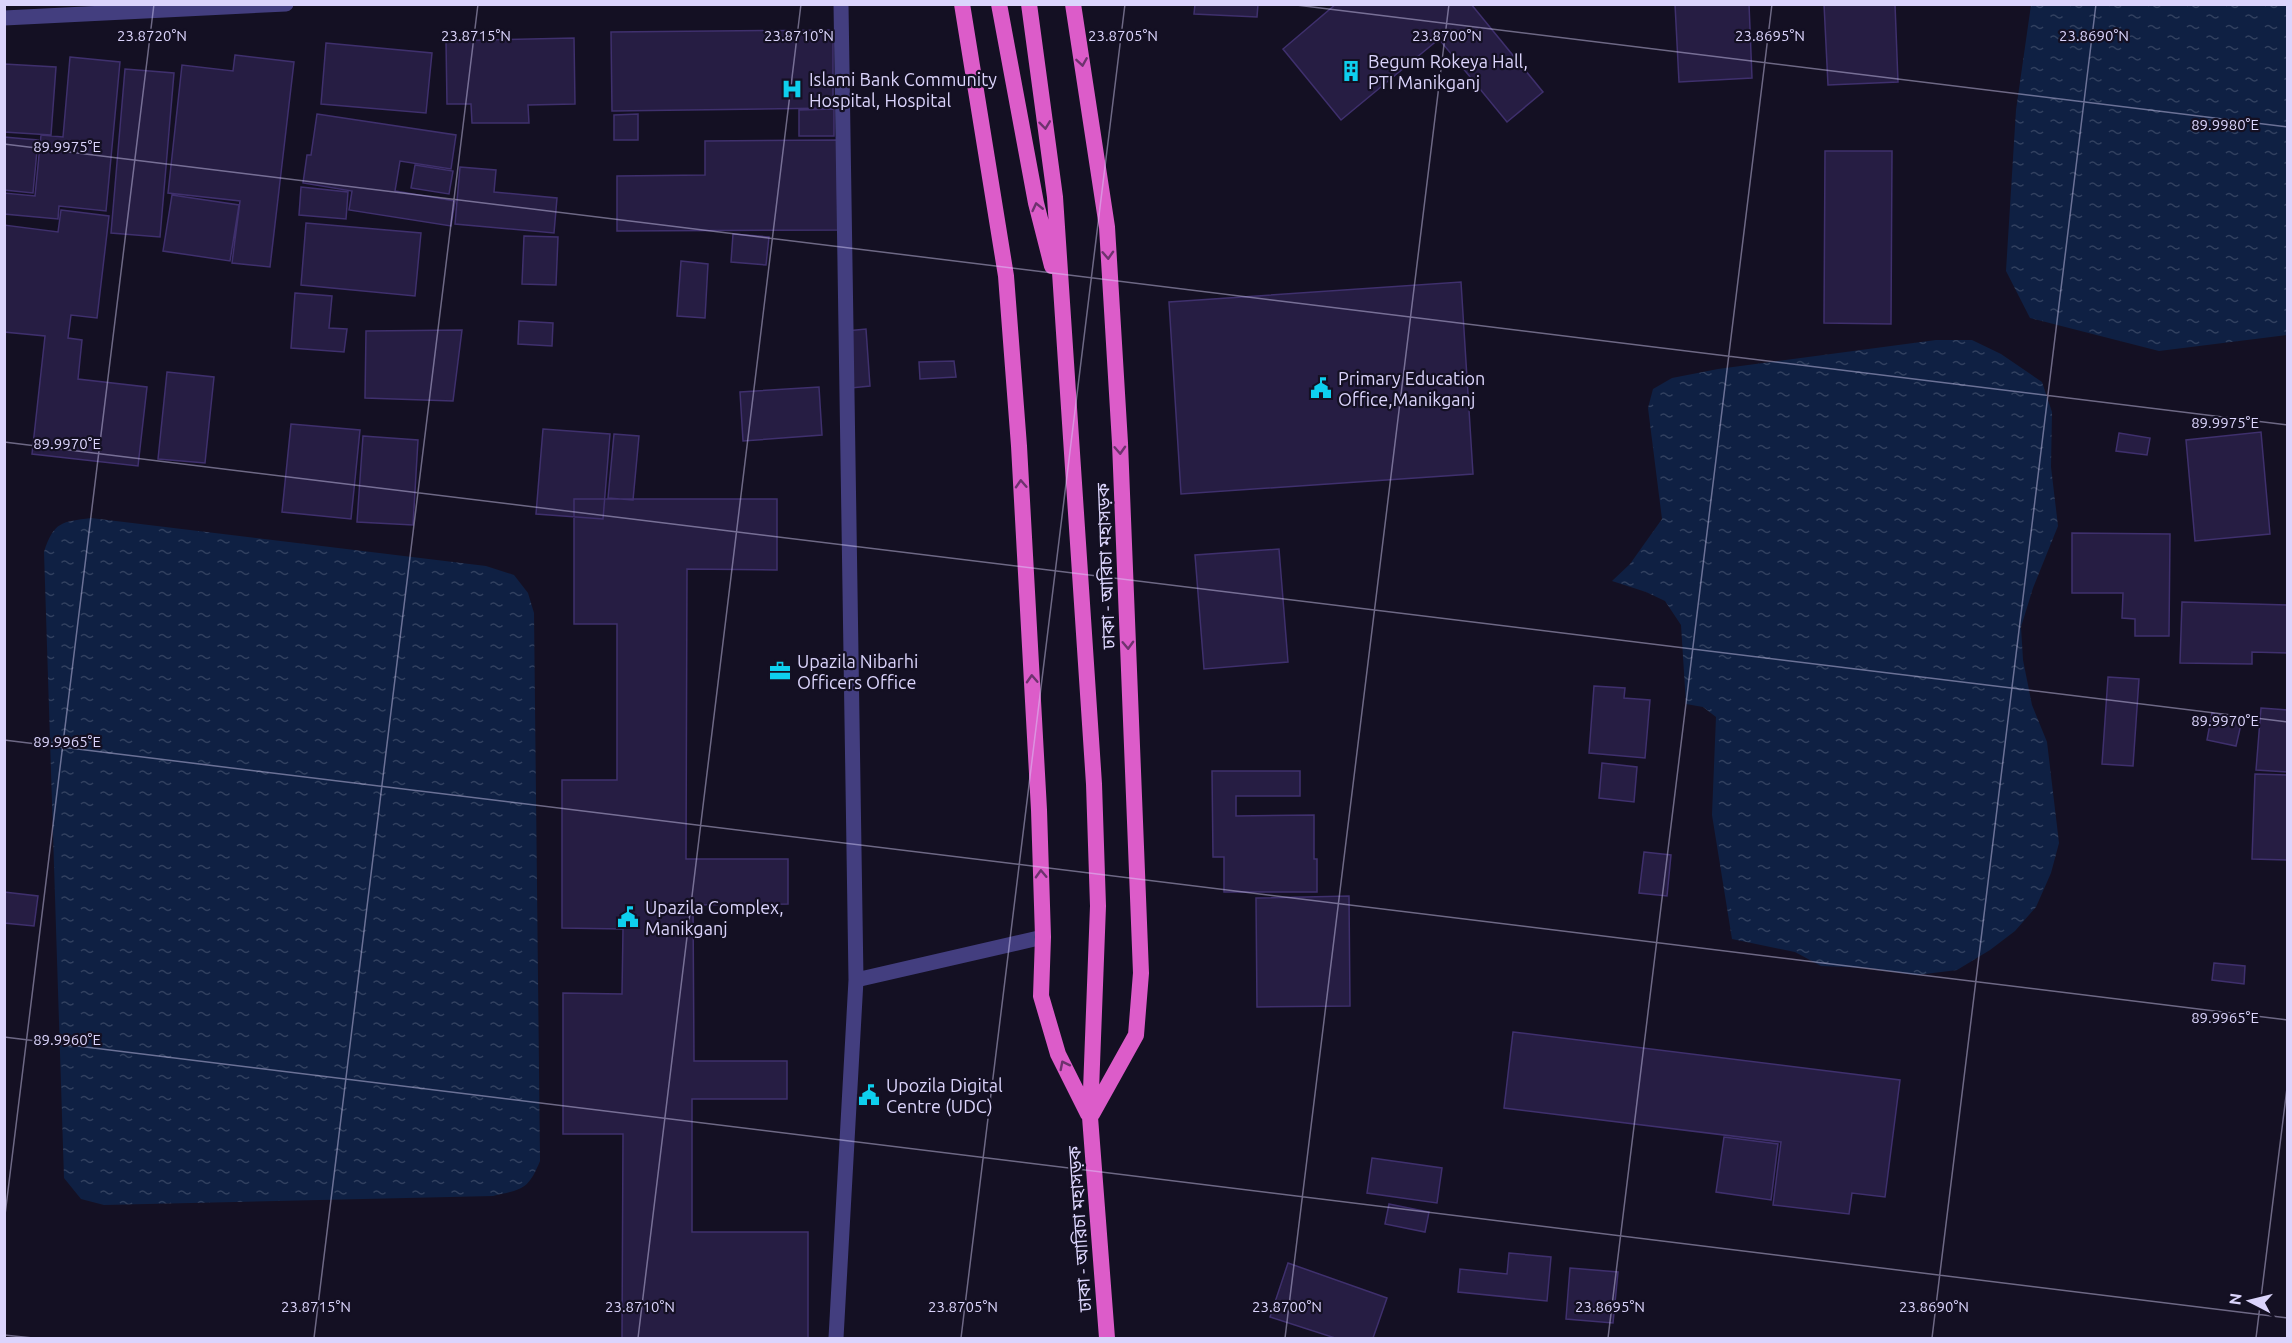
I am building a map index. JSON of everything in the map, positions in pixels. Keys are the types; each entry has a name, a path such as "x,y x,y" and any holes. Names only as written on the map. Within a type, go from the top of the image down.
{"highway":[{"name":"ঢাকা - আরিচা মহাসড়ক","path":"962,4 1006,276 1020,470 1039,810 1043,937 1041,996 1058,1054 1090,1117"},
{"path":"999,4 1036,203 1062,304"},
{"name":"ঢাকা - আরিচা মহাসড়ক","path":"1029,4 1055,197 1094,795 1098,906 1090,1117 1107,1338"},
{"name":"ঢাকা - আরিচা মহাসড়ক","path":"1073,4 1107,227 1120,443 1141,973 1136,1035 1090,1117"}],"street":[{"path":"4,18 286,4"},
{"path":"836,1338 856,980 841,4"},
{"path":"856,980 1043,937"}],"water":[{"path":"2031,5 2287,5 2287,335 2159,351 2030,318 2006,271 2016,110"},
{"path":"1936,340 1972,340 2001,354 2042,382 2052,412 2051,467 2058,526 2033,588 2021,627 2023,660 2032,705 2047,742 2059,843 2051,873 2036,907 2015,931 1990,950 1957,970 1917,975 1868,968 1821,966 1795,952 1732,939 1712,815 1716,717 1703,707 1686,704 1681,625 1665,601 1612,581 1630,564 1662,519 1648,408 1653,389 1672,378 1718,369"},
{"path":"91,518 486,566 514,575 528,593 534,613 540,1161 532,1178 523,1187 493,1196 104,1205 81,1199 64,1178 44,552 51,534 60,525"}],"building":[{"path":"1195,4 1258,4 1257,17 1194,14"},
{"name":"Begum Rokeya Hall, PTI Manikganj","path":"1336,4 1471,4 1543,92 1507,122 1439,39 1341,120 1283,49"},
{"path":"1675,4 1749,4 1752,78 1679,82"},
{"path":"1824,4 1895,4 1898,82 1828,85"},
{"path":"833,30 833,108 612,111 611,32"},
{"path":"574,38 575,104 528,105 529,123 472,123 471,104 447,104 446,41"},
{"path":"326,43 432,53 426,113 321,104"},
{"path":"235,55 294,62 270,267 232,263 240,201 168,193 182,65 233,71"},
{"path":"70,57 120,62 106,211 59,206 58,219 4,214 4,193 35,196 41,135 63,137"},
{"path":"4,64 56,67 51,135 4,132"},
{"path":"125,69 174,73 160,237 111,233"},
{"path":"834,109 834,136 799,136 799,110"},
{"path":"317,114 456,135 451,169 400,161 395,191 455,201 451,226 349,210 352,191 303,183 307,155 311,155"},
{"path":"638,114 638,140 614,140 614,115"},
{"path":"4,137 38,140 33,193 4,190"},
{"path":"837,140 838,230 617,231 617,176 705,175 705,141"},
{"path":"1825,151 1892,151 1891,324 1824,323"},
{"path":"415,165 453,171 449,194 411,188"},
{"path":"460,167 496,170 494,192 557,198 554,233 455,224"},
{"path":"301,187 348,192 346,219 299,215"},
{"path":"172,195 239,205 230,261 163,251"},
{"path":"61,210 109,216 97,318 71,315 68,338 82,340 78,379 147,387 138,466 32,454 45,336 4,332 4,225 58,232"},
{"path":"306,223 421,233 415,296 301,285"},
{"path":"733,234 769,237 766,265 731,262"},
{"path":"524,236 558,237 556,285 522,284"},
{"path":"681,261 708,264 705,318 677,316"},
{"name":"Primary Education Office,Manikganj","path":"1461,282 1473,474 1181,494 1169,302"},
{"path":"295,293 332,296 329,328 347,329 344,352 291,348"},
{"path":"519,321 553,323 552,346 518,344"},
{"path":"866,329 870,386 851,388 846,331"},
{"path":"462,330 453,401 365,398 366,331"},
{"path":"954,361 956,377 920,379 919,362"},
{"path":"167,372 214,377 205,463 158,459"},
{"path":"819,387 822,435 743,441 740,392"},
{"path":"291,424 360,430 351,519 282,512"},
{"path":"543,429 610,434 603,519 536,514"},
{"path":"2261,432 2270,534 2195,541 2186,440"},
{"path":"2119,433 2150,438 2147,455 2116,451"},
{"path":"614,434 639,436 633,500 608,498"},
{"path":"363,436 418,440 413,525 357,522"},
{"name":"Upazila Complex, Manikganj","path":"574,499 777,499 777,570 687,569 686,859 788,859 788,904 693,905 694,1061 787,1061 787,1099 692,1099 692,1232 808,1232 808,1338 622,1338 623,1134 563,1134 563,993 622,994 623,929 562,928 562,780 617,780 617,624 574,624"},
{"path":"2072,533 2170,534 2169,636 2135,636 2135,619 2122,618 2123,593 2072,593"},
{"path":"1279,549 1288,662 1204,669 1195,555"},
{"path":"2182,602 2288,605 2288,653 2252,652 2252,664 2180,663"},
{"path":"2108,677 2139,679 2133,766 2102,764"},
{"path":"1594,686 1625,688 1624,698 1650,700 1645,758 1589,753"},
{"path":"2261,708 2288,710 2288,772 2256,770"},
{"path":"2212,713 2242,720 2236,746 2207,740"},
{"path":"1602,763 1637,767 1634,802 1599,798"},
{"path":"1212,771 1300,771 1300,796 1236,796 1236,816 1314,815 1317,892 1224,892 1224,857 1213,857"},
{"path":"2255,774 2288,775 2288,860 2252,859"},
{"path":"1644,852 1671,855 1667,896 1639,893"},
{"path":"4,892 38,896 34,926 4,923"},
{"path":"1349,896 1350,1006 1257,1007 1256,898"},
{"path":"2214,963 2245,966 2244,984 2212,980"},
{"path":"1513,1032 1900,1080 1885,1197 1852,1193 1849,1214 1773,1205 1781,1142 1504,1108"},
{"path":"1724,1137 1778,1144 1771,1200 1716,1192"},
{"path":"1372,1158 1442,1168 1437,1203 1367,1193"},
{"path":"1389,1204 1429,1212 1425,1232 1385,1224"},
{"path":"1509,1253 1551,1257 1547,1301 1458,1292 1460,1269 1507,1274"},
{"path":"1288,1263 1387,1298 1373,1338 1335,1338 1270,1317"},
{"path":"1570,1268 1618,1272 1613,1323 1566,1319"}],"place":[{"name":"Begum Rokeya Hall, PTI Manikganj","path":"1351,71"},
{"name":"Islami Bank Community Hospital, Hospital","path":"792,89"},
{"name":"Primary Education Office,Manikganj","path":"1321,388"},
{"name":"Upazila Nibarhi Officers Office","path":"780,671"},
{"name":"Upazila Complex, Manikganj","path":"628,917"},
{"name":"Upozila Digital Centre (UDC)","path":"869,1095"}]}
